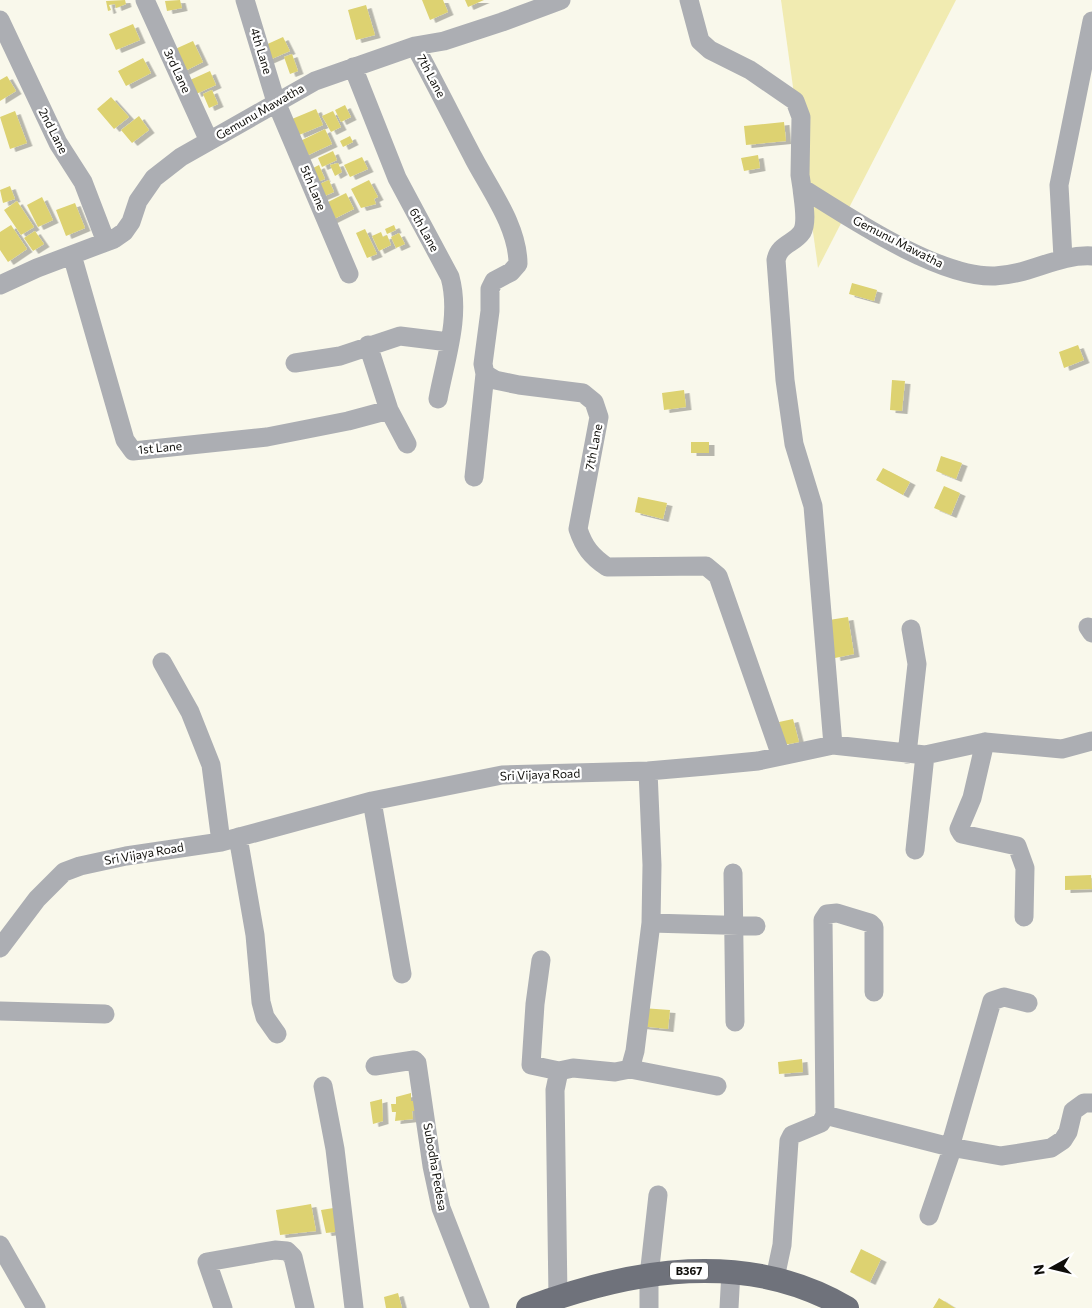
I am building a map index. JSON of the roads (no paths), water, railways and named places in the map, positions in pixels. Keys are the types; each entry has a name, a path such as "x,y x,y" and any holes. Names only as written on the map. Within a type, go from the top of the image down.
{"main road":[{"name":"B367","path":"528,1308 565,1300 614,1281 679,1271 731,1271 775,1278 847,1308"}],"street":[{"name":"3rd Lane","path":"146,0 210,141"},
{"name":"4th Lane","path":"245,0 276,102"},
{"name":"Gemunu Mawatha","path":"0,285 119,235 128,227 138,201 154,178 181,157 315,81 415,46 444,41 533,5 561,0"},
{"path":"689,0 700,41 710,50 750,70 795,101 801,117 800,175 804,227 796,238 781,247 776,260 785,380 794,444 813,506 833,745"},
{"name":"2nd Lane","path":"0,20 6,29 58,143 83,182 106,242"},
{"path":"1063,258 1059,184 1092,21"},
{"name":"7th Lane","path":"415,46 496,200 512,232 518,252 518,264 511,272 494,281 490,289 490,311 483,364 484,374 495,380 519,385 583,393 594,402 599,417 578,529 584,545 593,558 607,567 706,566 718,576 781,756"},
{"name":"6th Lane","path":"353,67 397,178 450,277 455,307 438,399"},
{"name":"5th Lane","path":"276,102 349,274"},
{"name":"Gemunu Mawatha","path":"802,188 871,231 947,268 971,274 994,276 1016,274 1063,258 1092,256"},
{"name":"1st Lane","path":"72,255 125,440 133,451 267,437 348,421 389,410"},
{"path":"295,363 340,356 368,345 400,336 449,342"},
{"path":"368,345 389,410 407,444"},
{"path":"474,476 484,374"},
{"path":"910,629 917,664 915,850"},
{"path":"162,662 190,712 211,765 255,935 261,1002 265,1017 277,1034"},
{"name":"Sri Vijaya Road","path":"0,948 38,899 64,872 126,856 229,839 372,801 502,775 648,771 749,762 833,745 916,754 985,742 1062,749 1092,741"},
{"path":"985,742 972,798 959,829 962,834 1017,846 1025,868 1024,917"},
{"path":"630,1069 635,1051 651,923 652,865 648,771"},
{"path":"372,801 402,974"},
{"path":"733,873 735,1022"},
{"path":"775,1278 782,1245 789,1142 792,1135 821,1123 825,1115 823,920 827,914 837,913 870,923 874,927 874,992"},
{"path":"651,923 756,926"},
{"path":"541,960 530,1062 534,1067 560,1071 573,1068 615,1072 630,1069 716,1086"},
{"path":"930,1216 950,1155 950,1146 992,1001 1004,997 1028,1003"},
{"path":"0,1012 105,1014"},
{"name":"Subodha Pedesa","path":"375,1066 414,1060 417,1063 432,1166 441,1208 480,1308"},
{"path":"560,1071 555,1090 565,1300"},
{"path":"324,1086 354,1308"},
{"path":"825,1115 950,1146 1001,1156 1051,1148 1063,1140 1068,1132 1073,1111 1084,1103 1092,1102"},
{"path":"649,1308 650,1276 658,1195"},
{"path":"0,1245 8,1255 21,1286 36,1308"},
{"path":"223,1308 207,1262 275,1250 287,1251 293,1257 305,1308"},
{"path":"729,1308 731,1271"}]}
